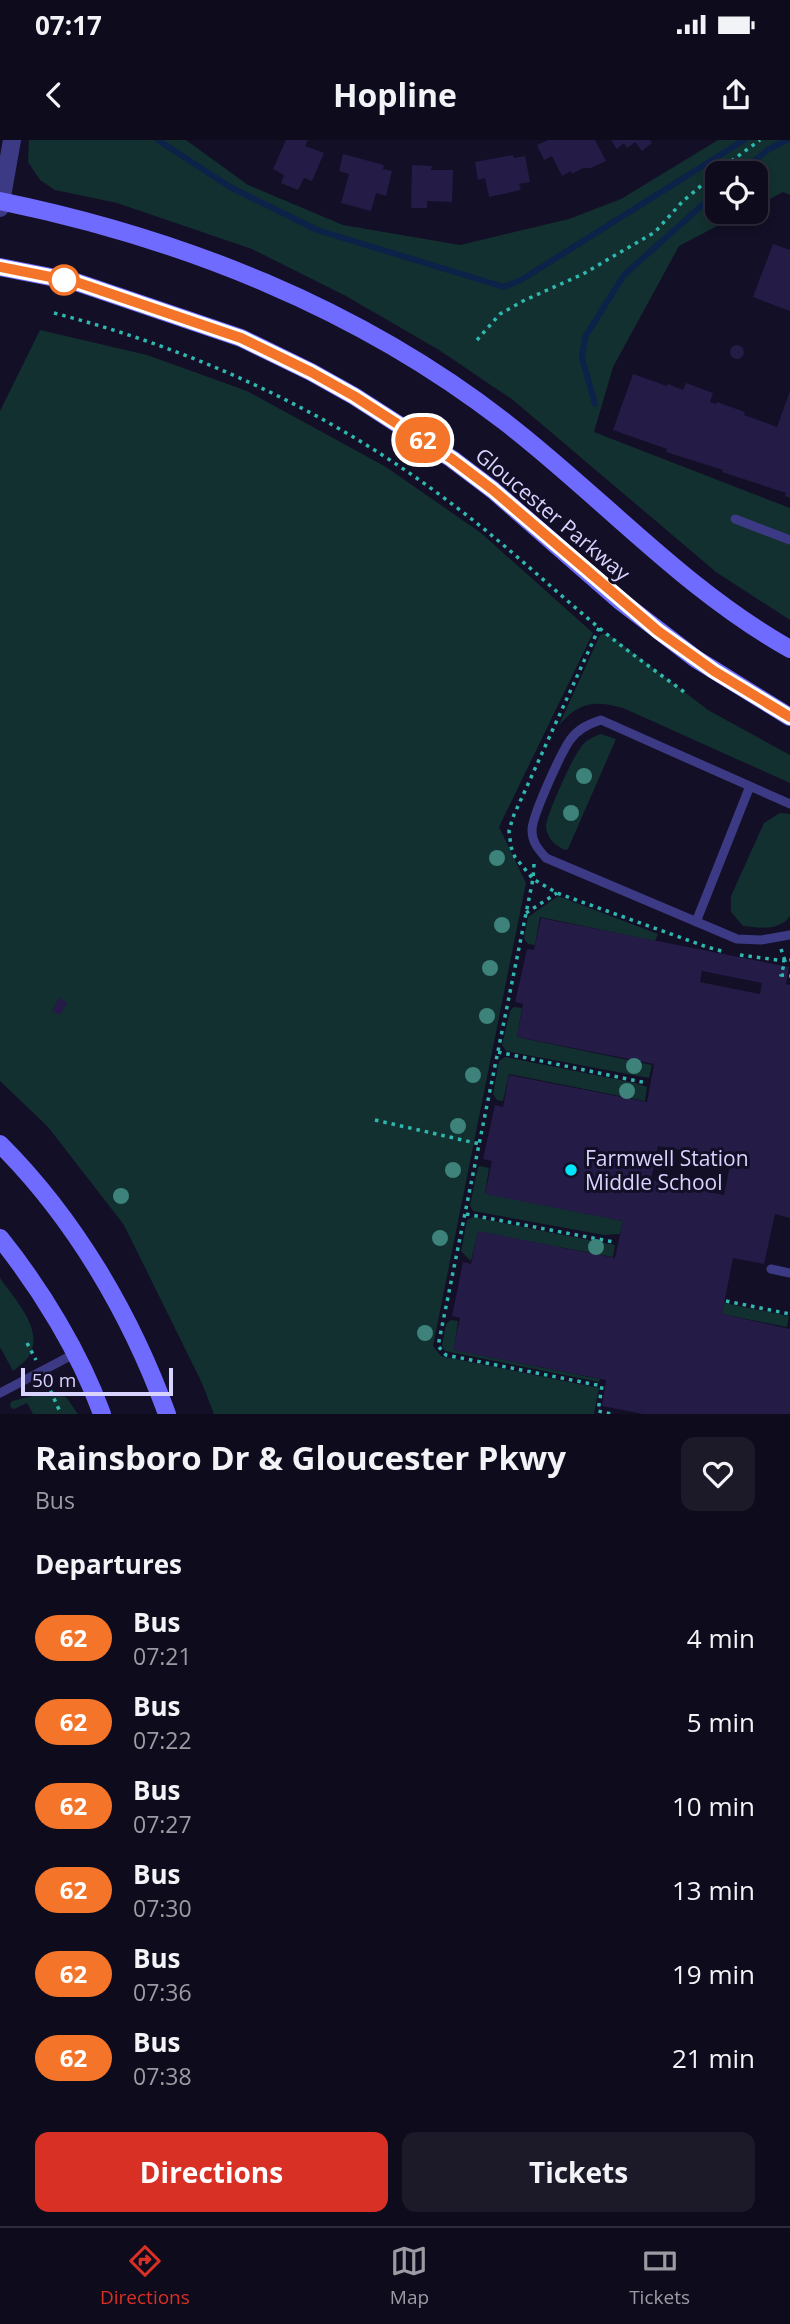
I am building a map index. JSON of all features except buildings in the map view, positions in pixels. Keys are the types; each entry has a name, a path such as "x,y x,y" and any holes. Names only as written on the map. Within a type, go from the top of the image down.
{"main road":[{"name":"Gloucester Parkway","path":"0,203 80,220 176,248 298,295 415,357 504,421 573,478 664,560 790,649"},
{"name":"Gloucester Parkway","path":"0,267 76,282 241,338 354,396 442,452 493,490 619,600 687,652 790,717"},
{"path":"0,1144 51,1203 82,1246 139,1344 167,1414"},
{"path":"0,1238 33,1282 74,1354 102,1414"}],"street":[{"path":"0,203 12,140"}],"lane":[{"path":"735,519 790,540"},
{"path":"790,804 601,720 586,725 570,740 535,814 532,831 535,847 546,858 737,939 761,940 790,935"},
{"path":"696,922 750,786"},
{"path":"771,1269 790,1273"},
{"path":"0,1393 74,1354"}],"path":[{"path":"477,340 500,314 583,274 655,232 683,201 760,140"},
{"path":"54,313 95,324 204,362 264,389 361,440 449,501 600,628 687,694"},
{"path":"535,847 533,879 438,1346 446,1355 602,1386 598,1411 612,1414"},
{"path":"533,879 556,893 707,947 754,959 785,961 781,975 790,976"},
{"path":"525,914 556,893"},
{"path":"498,1052 648,1083"},
{"path":"375,1120 481,1144"},
{"path":"466,1214 614,1242"},
{"path":"726,1301 790,1314"}],"green space":[{"path":"29,140 186,140 248,185 343,225 460,245 569,219 621,199 718,140 790,140 790,195 783,192 768,200 768,161 705,161 705,224 721,224 679,246 613,367 594,432 790,508 790,620 716,572 513,400 439,350 344,295 252,249 117,203 55,190 40,180 28,162"},
{"name":"Farmwell Station Middle School","path":"40,330 147,355 247,391 386,467 481,533 593,633 499,827 526,883 433,1346 441,1356 599,1388 594,1414 214,1414 201,1381 124,1225 48,1127 0,1081 0,411"},
{"path":"607,633 708,710 790,755 790,783 623,708 603,704 588,705 581,707 559,725 600,635"},
{"path":"601,734 616,739 568,849 565,850 549,837 546,830 547,820 579,750 583,744"},
{"path":"780,813 790,814 790,916 775,926 743,926 731,912 731,896 764,823"},
{"path":"558,896 658,934 655,941 540,917 535,945 528,944 524,938 528,917"},
{"path":"514,1007 522,1008 517,1037 652,1065 649,1078 506,1051 502,1045 510,1011"},
{"path":"505,1057 635,1083 647,1087 645,1101 509,1074 503,1101 497,1100 493,1094 499,1061"},
{"path":"480,1166 489,1168 485,1193 623,1221 620,1234 604,1235 473,1211 470,1205"},
{"path":"473,1217 615,1245 613,1257 478,1232 471,1261 461,1251 467,1220"},
{"path":"0,1278 26,1315 33,1335 29,1356 13,1371 0,1347"},
{"path":"724,1303 789,1316 787,1327 722,1314"},
{"path":"451,1320 458,1321 454,1350 600,1379 599,1382 445,1351 442,1346 446,1324"},
{"path":"45,1393 66,1397 78,1414 33,1414 27,1403 11,1408 12,1401"}],"waterway":[{"path":"158,140 230,187 317,230 504,287 521,280 744,140"},
{"path":"754,161 787,140"},
{"path":"595,404 582,358 585,337 624,275 705,203"}],"bus line":[{"name":"62","path":"0,267 76,282 241,338 354,396 452,459 493,490 619,600 696,659 790,717"}],"place":[{"name":"Farmwell Station Middle School","path":"571,1170"}]}
